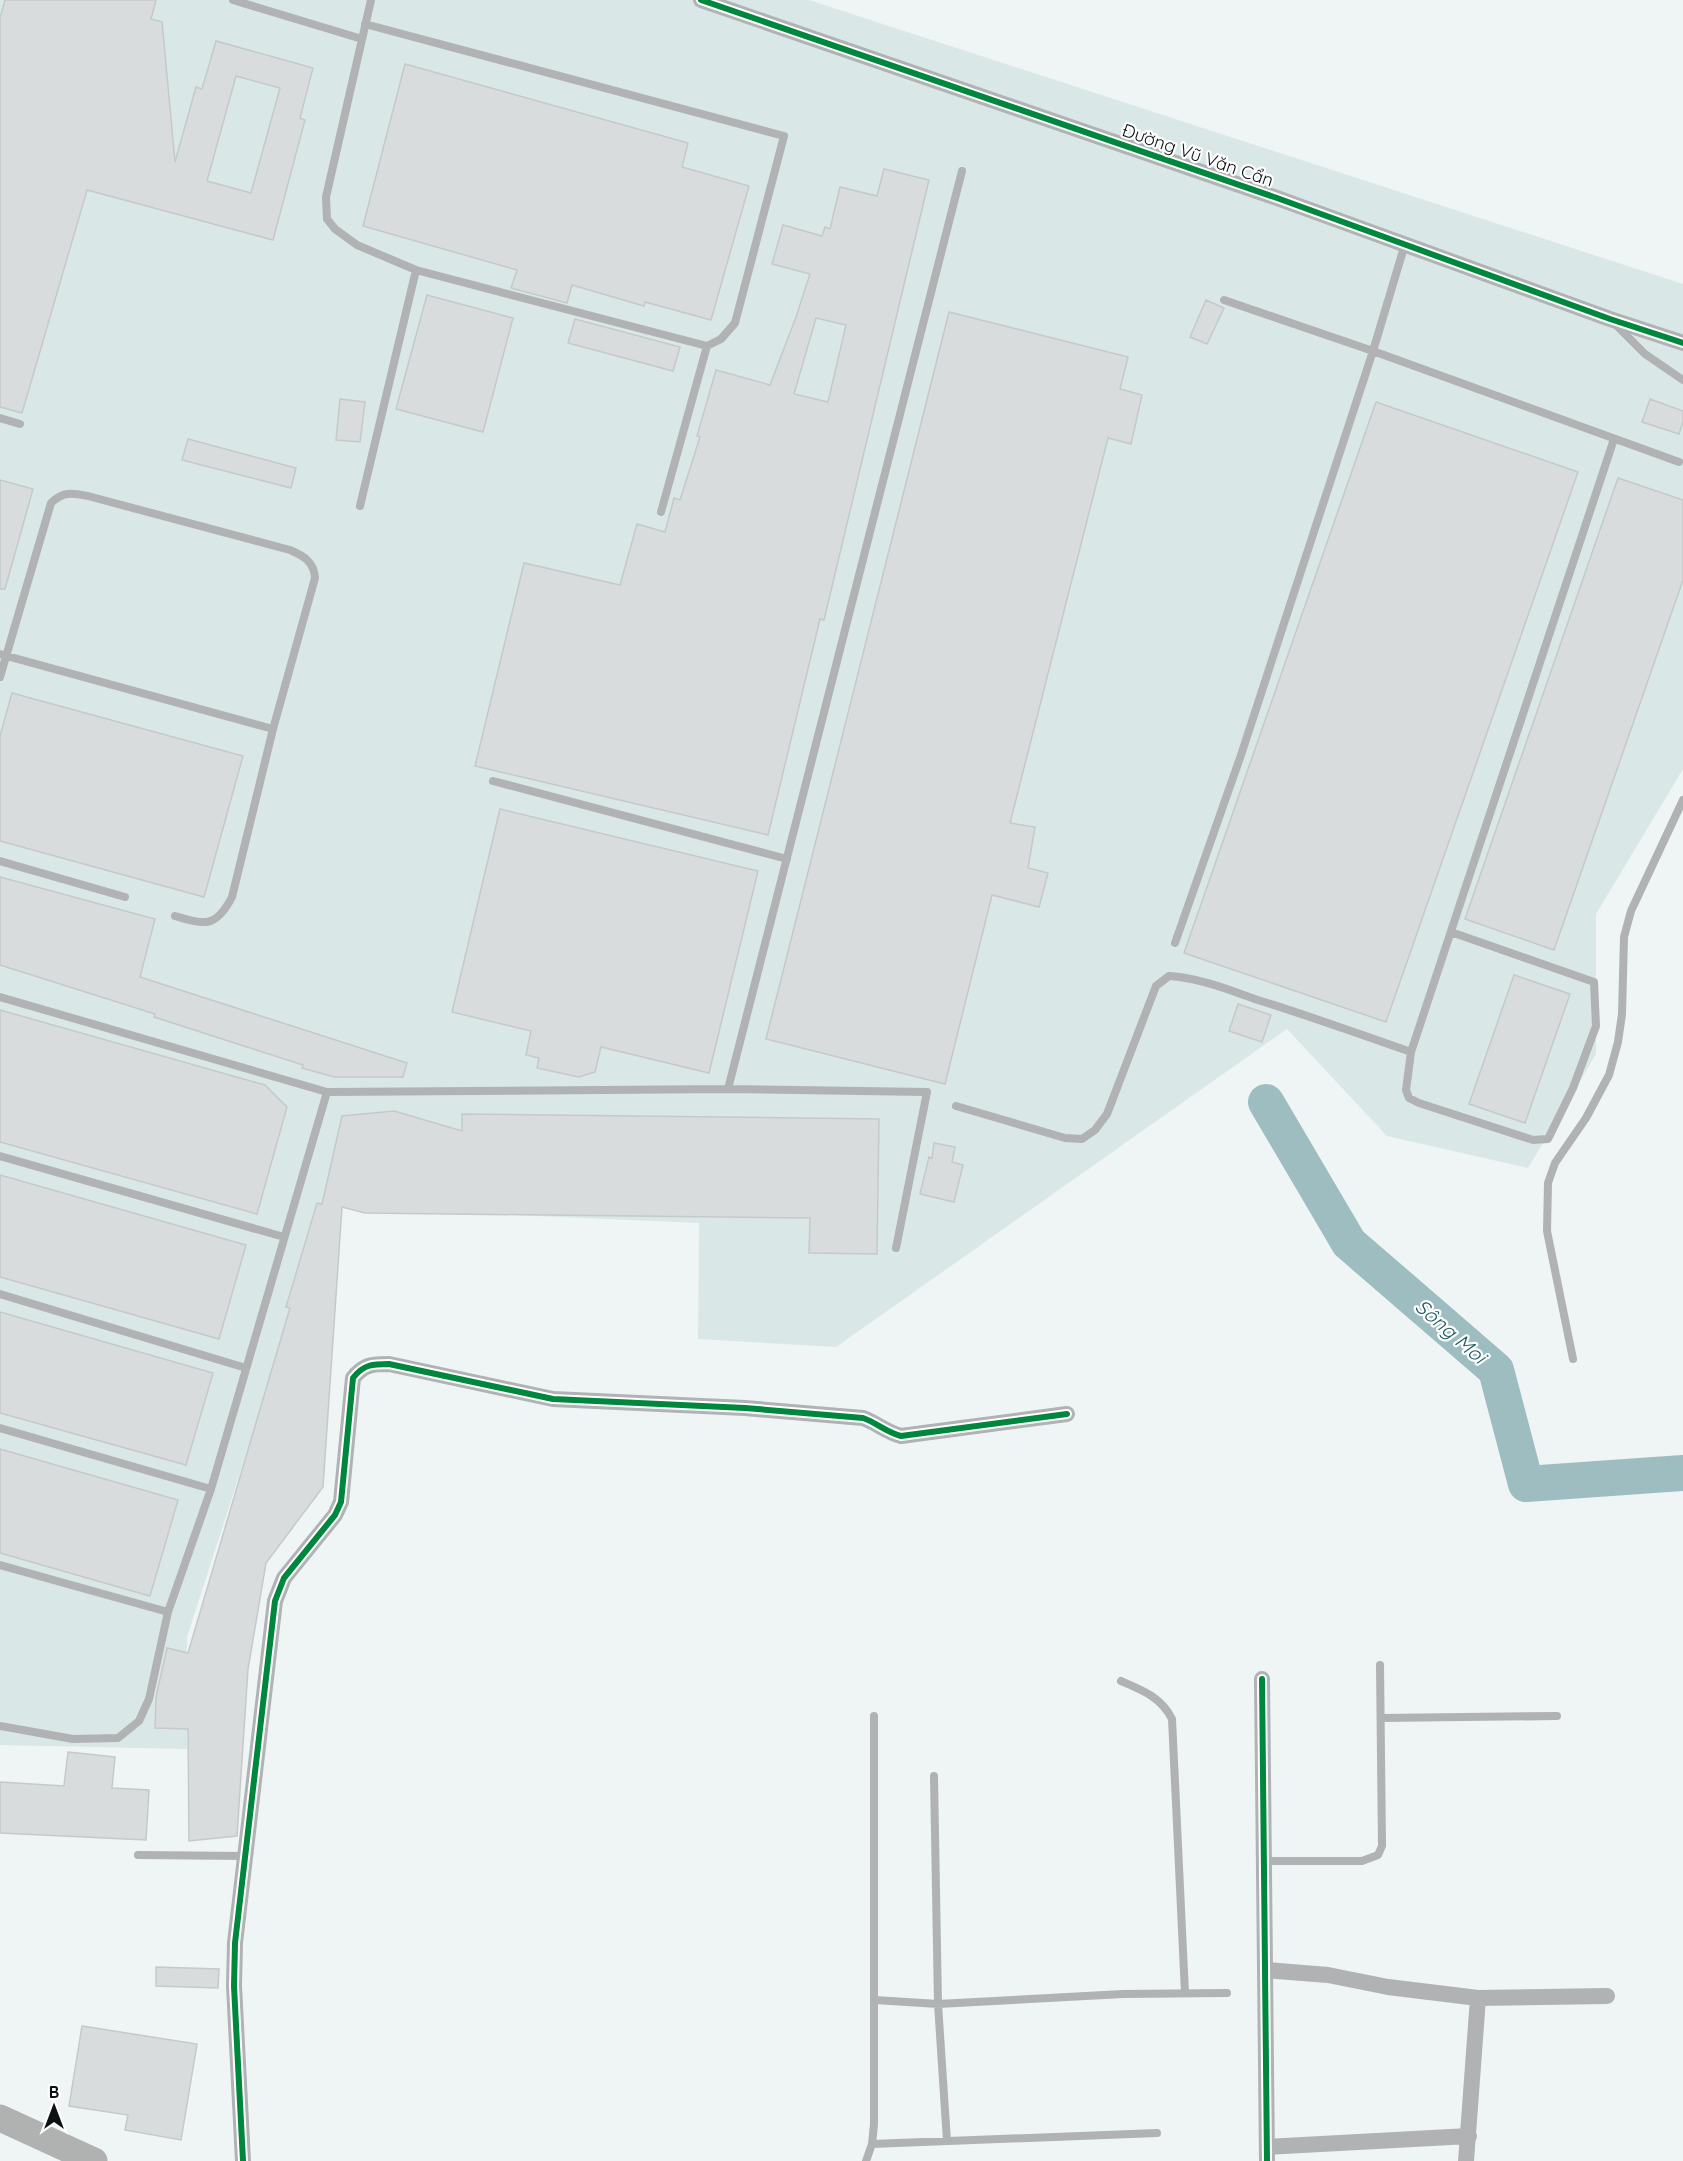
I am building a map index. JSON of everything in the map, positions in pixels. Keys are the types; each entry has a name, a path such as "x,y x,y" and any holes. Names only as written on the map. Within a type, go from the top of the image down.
{"highway":[{"path":"0,2118 94,2161"}],"street":[{"name":"Đường Vũ Văn Cẩn","path":"701,0 1683,343"},
{"path":"243,2161 234,1986 235,1942 275,1601 284,1578 335,1515 341,1502 353,1378 360,1369 371,1364 389,1364 553,1399 745,1408 863,1418 875,1423 887,1433 901,1436 1067,1414"},
{"path":"1262,1679 1267,2154 1469,2136"},
{"path":"1265,1970 1328,1975 1388,1987 1478,1998 1607,1996"},
{"path":"1466,2161 1478,1998"}],"lane":[{"path":"233,0 362,39"},
{"path":"365,24 784,136 735,323 721,339 707,346 416,270 357,244 334,229 327,219 326,197 365,24 371,0"},
{"path":"728,1089 962,171"},
{"path":"1175,943 1241,755 1373,351 1405,244"},
{"path":"360,506 416,270"},
{"path":"1224,300 1373,351 1679,462"},
{"path":"1610,319 1645,354 1683,380"},
{"path":"661,512 707,346"},
{"path":"0,418 20,424"},
{"path":"1451,932 1594,982 1596,1026 1573,1088 1548,1139 1533,1140 1419,1103 1409,1098 1406,1090 1411,1052 1614,439"},
{"path":"0,677 3,655 51,503 59,495 74,493 88,496 290,550 311,563 315,578 273,729 231,897 224,911 213,921 200,923 175,916"},
{"path":"3,655 273,729"},
{"path":"493,781 787,860"},
{"path":"1573,1359 1547,1231 1548,1184 1555,1163 1586,1118 1609,1075 1619,1032 1624,937 1630,911 1683,800"},
{"path":"0,861 125,897"},
{"path":"956,1106 1065,1138 1082,1139 1095,1130 1107,1114 1156,986 1169,976 1185,977 1211,984 1411,1052"},
{"path":"0,997 327,1092 728,1089 927,1092 896,1248"},
{"path":"0,1726 73,1739 118,1738 139,1721 149,1699 168,1612 211,1489 327,1092"},
{"path":"0,1155 284,1238"},
{"path":"0,1294 246,1368"},
{"path":"0,1428 211,1489"},
{"path":"0,1565 168,1612"},
{"path":"1264,1861 1362,1861 1378,1855 1383,1846 1380,1665"},
{"path":"1121,1682 1152,1695 1168,1711 1172,1719 1185,1993"},
{"path":"866,2161 872,2144 875,2001 874,1716"},
{"path":"1381,1718 1557,1716"},
{"path":"934,1776 938,2004 947,2141"},
{"path":"138,1855 245,1856"},
{"path":"875,2001 938,2004 1227,1993"},
{"path":"872,2144 1156,2133"}],"shaded area":[{"path":"0,0 809,0 1683,284 1683,769 1596,914 1596,1054 1528,1168 1387,1136 1287,1029 836,1347 698,1339 699,1223 326,1207 187,1637 187,1749 0,1745"}],"building":[{"path":"5,0 156,0 151,19 162,22 175,162 196,87 202,89 216,41 313,68 300,118 305,120 273,240 87,190 22,413 0,407 0,18","holes":["236,76 280,88 251,193 207,181"]},
{"path":"405,64 688,143 682,167 749,186 711,320 645,302 644,306 572,285 567,303 511,288 517,270 363,226"},
{"path":"884,169 929,180 824,620 820,619 768,835 475,766 524,563 620,585 637,524 665,532 674,498 680,500 700,437 697,436 716,370 770,385 810,274 772,264 783,225 822,236 825,227 830,229 840,187 877,196","holes":["816,318 846,325 828,402 794,394"]},
{"path":"427,295 513,318 483,432 396,409"},
{"path":"1206,300 1224,308 1207,344 1190,337"},
{"path":"949,312 1128,357 1120,389 1142,395 1131,444 1108,438 1010,823 1035,827 1028,868 1048,873 1039,907 992,895 945,1084 766,1039"},
{"path":"575,319 680,347 673,371 568,343"},
{"path":"340,399 365,402 360,442 336,440"},
{"path":"1650,399 1683,411 1683,422 1679,434 1642,422"},
{"path":"1376,402 1578,472 1386,1022 1184,953"},
{"path":"188,439 296,468 291,488 182,460"},
{"path":"1618,478 1683,500 1683,580 1554,950 1465,919"},
{"path":"0,480 33,489 5,589 0,589"},
{"path":"12,693 243,756 204,897 0,841 0,736"},
{"path":"500,809 758,871 709,1073 601,1047 595,1072 579,1077 537,1068 539,1058 526,1055 531,1031 452,1012"},
{"path":"0,877 155,919 140,977 407,1063 403,1077 334,1077 154,1017 155,1014 0,965"},
{"path":"1514,975 1570,994 1525,1123 1469,1104"},
{"path":"1238,1004 1271,1015 1262,1042 1229,1031"},
{"path":"0,1010 265,1085 287,1107 257,1214 0,1142"},
{"path":"394,1111 462,1131 462,1114 879,1119 877,1254 809,1253 810,1218 365,1213 342,1207 323,1487 266,1563 248,1669 237,1836 189,1841 188,1729 155,1728 156,1697 167,1648 188,1653 290,1308 286,1307 317,1203 322,1204 342,1116"},
{"path":"934,1143 955,1147 952,1162 963,1165 954,1202 920,1194 929,1157 932,1158"},
{"path":"0,1175 246,1245 219,1339 0,1277"},
{"path":"0,1312 213,1373 186,1465 0,1413"},
{"path":"0,1449 178,1500 150,1596 0,1553"},
{"path":"68,1752 115,1757 112,1788 149,1790 146,1840 0,1833 0,1782 64,1786"},
{"path":"156,1967 219,1969 218,1988 156,1986"},
{"path":"82,2026 197,2044 181,2140 125,2130 128,2115 69,2106"}],"waterway":[{"name":"Sông Moi","path":"1266,1102 1349,1243 1496,1370 1526,1484 1683,1473"}],"cycle path":[{"path":"701,0 1277,198 1610,319 1683,343"},
{"path":"243,2161 234,1986 235,1943 275,1601 284,1578 335,1515 341,1502 353,1378 357,1373 369,1366 389,1364 553,1399 745,1408 863,1418 901,1436 1067,1414"},
{"path":"1262,1679 1267,2161"}]}
